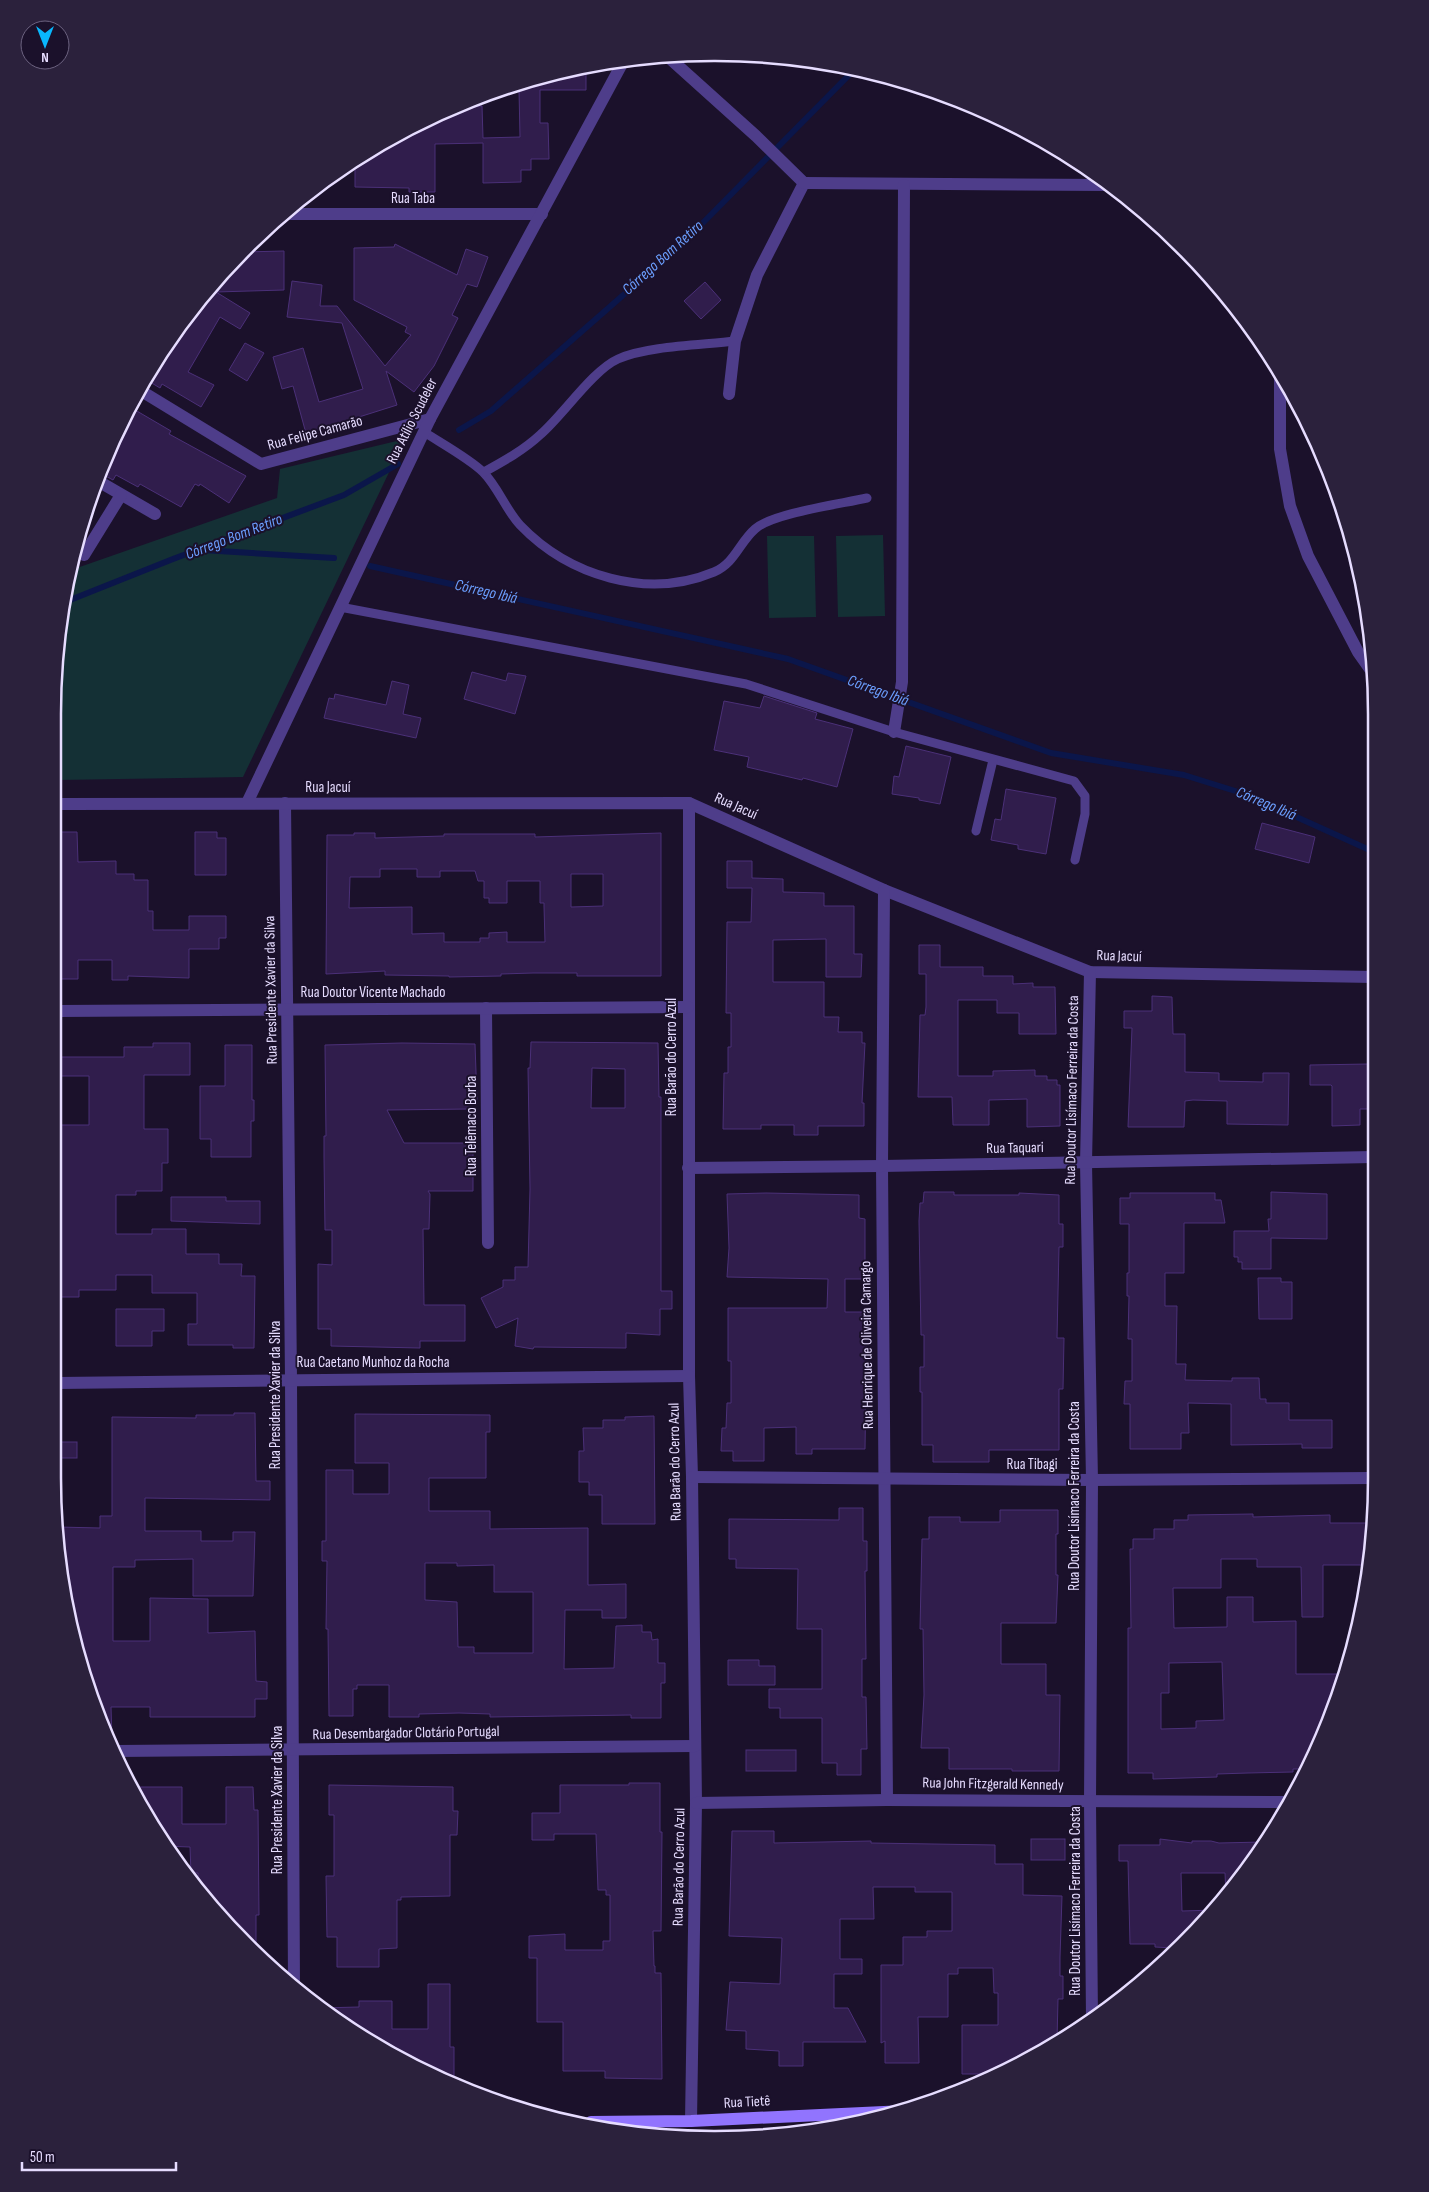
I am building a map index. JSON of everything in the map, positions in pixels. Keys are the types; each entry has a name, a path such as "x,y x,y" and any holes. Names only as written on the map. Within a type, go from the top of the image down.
{"street":[{"path":"675,63 756,136 804,183 1097,185"},
{"name":"Rua Atílio Scudeler","path":"247,803 430,419 619,69"},
{"path":"729,394 735,341 757,275 804,183"},
{"path":"894,732 902,682 904,185"},
{"name":"Rua Taba","path":"295,214 542,214"},
{"path":"1280,388 1280,449 1290,506 1308,556 1365,662"},
{"name":"Rua Felipe Camarão","path":"146,394 261,464 430,419"},
{"path":"104,484 155,514"},
{"path":"84,554 121,495"},
{"name":"Rua Presidente Xavier da Silva","path":"285,803 291,1379 294,1977"},
{"name":"Rua Jacuí","path":"61,804 688,803 884,890 1090,972 1368,977"},
{"name":"Rua Barão do Cerro Azul","path":"688,803 688,1376 692,1477 696,1803 691,2121"},
{"name":"Rua Henrique de Oliveira Camargo","path":"884,890 882,1166 887,1800"},
{"name":"Rua Doutor Lisímaco Ferreira da Costa","path":"1090,972 1086,1163 1092,1480 1090,1802 1092,2010"},
{"name":"Rua Doutor Vicente Machado","path":"61,1011 288,1008 688,1007"},
{"name":"Rua Telêmaco Borba","path":"486,1008 488,1243"},
{"name":"Rua Taquari","path":"688,1168 1368,1157"},
{"name":"Rua Caetano Munhoz da Rocha","path":"61,1382 688,1376"},
{"name":"Rua Tibagi","path":"692,1477 1092,1480 1368,1478"},
{"name":"Rua Desembargador Clotário Portugal","path":"122,1751 695,1746"},
{"name":"Rua John Fitzgerald Kennedy","path":"696,1803 887,1800 1281,1802"},
{"name":"Rua Tietê","path":"610,2122 691,2121 868,2112"}],"lane":[{"path":"484,472 522,450 542,433 602,369 615,360 634,352 735,341"},
{"path":"424,432 484,472 519,524 546,549 574,565 612,580 642,585 682,580 714,572 731,561 753,530 768,519 867,498"},
{"path":"340,607 746,684 894,732 1074,781 1085,796 1085,814 1075,860"},
{"path":"976,831 993,760"}],"green space":[{"path":"405,439 243,777 61,780 63,672 67,629 79,567 277,498 280,469"},
{"path":"883,535 885,616 838,617 836,536"},
{"path":"767,536 814,536 816,617 769,618"}],"building":[{"path":"586,74 586,90 540,90 540,123 548,123 549,159 531,159 531,170 521,170 521,182 483,183 483,143 435,144 435,192 409,192 409,188 355,187 355,169 426,129 478,106 482,106 483,138 520,137 519,92"},
{"path":"395,244 457,275 466,249 488,257 477,287 467,284 452,315 458,318 434,366 414,392 386,371 397,405 307,437 293,386 282,389 273,357 303,348 319,402 363,389 342,323 287,317 292,281 322,285 320,306 337,306 385,366 411,335 405,332 407,327 354,300 354,248 394,247"},
{"path":"284,251 284,290 216,292 223,284 254,252"},
{"path":"705,282 721,300 701,319 684,301"},
{"path":"216,292 250,313 240,329 220,317 188,372 214,385 201,407 162,384 160,388 152,383 171,352"},
{"path":"245,343 264,353 247,381 229,370"},
{"path":"137,411 171,431 169,434 246,476 229,503 200,484 199,486 195,484 181,507 140,484 138,487 116,475 113,480 107,477"},
{"path":"472,672 506,681 508,673 526,676 515,714 464,699"},
{"path":"392,681 409,685 403,714 421,718 416,738 324,718 329,698 334,699 335,694 386,705"},
{"path":"764,696 817,713 815,719 853,729 837,787 747,767 749,757 714,750 724,701 760,708"},
{"path":"906,746 951,757 940,804 919,800 919,798 892,794 894,776 899,777"},
{"path":"1006,789 1056,798 1046,854 1018,849 1018,845 991,840 995,819 1001,820"},
{"path":"1262,823 1315,837 1309,863 1255,849"},
{"path":"61,832 77,832 78,862 116,861 116,874 134,874 134,880 148,880 148,911 153,911 153,930 189,930 189,916 226,916 226,938 219,938 219,949 189,949 189,978 128,976 128,980 112,980 112,960 78,960 78,979 61,979"},
{"path":"195,832 217,832 217,838 226,838 226,875 195,875"},
{"path":"354,833 375,833 375,838 444,836 444,834 535,834 535,837 661,833 661,976 577,976 577,973 533,973 449,977 385,975 385,971 326,974 327,835 354,835","holes":["380,869 417,869 417,877 440,877 440,871 475,871 478,881 484,881 484,898 489,898 489,903 507,903 507,881 540,881 540,903 544,903 545,942 507,942 507,932 489,933 489,938 480,938 480,942 444,942 444,933 412,934 412,907 349,908 350,877 380,877","571,874 603,874 603,906 571,907"]},
{"path":"727,861 752,861 752,878 783,879 783,892 824,893 824,906 854,906 854,954 862,954 861,977 826,977 826,939 773,940 773,982 824,982 824,1017 839,1017 838,1032 862,1032 862,1043 865,1043 862,1103 864,1103 864,1126 818,1126 818,1135 794,1135 794,1125 761,1125 761,1129 723,1129 724,1073 728,1073 728,1047 731,1047 731,1013 726,1013 727,922 751,922 752,888 727,888"},
{"path":"919,945 940,945 940,967 983,967 983,976 1013,976 1013,984 1033,983 1033,987 1055,987 1056,1034 1019,1034 1019,1013 997,1013 997,1000 958,1000 958,1076 993,1076 993,1071 1035,1070 1035,1076 1047,1076 1047,1080 1057,1080 1057,1085 1060,1085 1060,1126 1027,1127 1027,1099 989,1100 989,1125 953,1125 952,1097 918,1097 920,1015 925,1015 926,1007 926,974 919,974"},
{"path":"1152,996 1172,997 1173,1034 1185,1034 1185,1072 1219,1073 1219,1081 1263,1082 1263,1073 1289,1073 1288,1125 1227,1124 1227,1101 1193,1100 1185,1101 1184,1127 1128,1127 1132,1028 1124,1028 1124,1011 1152,1011"},
{"path":"531,1042 658,1043 659,1097 661,1097 661,1291 672,1291 672,1309 660,1309 660,1335 626,1333 626,1348 534,1347 533,1349 515,1346 518,1318 496,1328 481,1298 503,1287 503,1280 515,1280 515,1267 528,1267 530,1189 528,1068 530,1068","holes":["592,1068 625,1069 625,1108 591,1108"]},
{"path":"153,1043 190,1043 190,1075 144,1075 144,1129 168,1129 168,1163 162,1163 162,1191 136,1191 136,1195 116,1195 116,1234 152,1234 152,1229 186,1229 186,1254 219,1254 219,1264 242,1264 241,1276 255,1276 254,1348 233,1348 233,1345 188,1345 188,1324 197,1324 197,1293 152,1293 152,1275 116,1275 116,1290 79,1290 79,1297 61,1297 61,1125 89,1125 89,1076 61,1076 61,1057 124,1057 124,1047 153,1047"},
{"path":"475,1044 477,1100 470,1100 470,1109 387,1110 404,1143 471,1143 471,1149 473,1149 473,1191 428,1191 430,1194 429,1229 423,1229 424,1305 465,1305 465,1341 420,1341 420,1348 331,1346 331,1329 318,1329 318,1264 332,1265 332,1230 325,1230 325,1045"},
{"path":"225,1045 252,1045 254,1121 251,1121 251,1157 211,1157 211,1139 200,1139 200,1086 225,1086"},
{"path":"1368,1064 1368,1109 1360,1109 1360,1125 1332,1126 1332,1086 1310,1085 1310,1065"},
{"path":"924,1192 954,1192 954,1195 1019,1195 1019,1193 1059,1195 1059,1224 1063,1224 1063,1247 1059,1247 1057,1338 1064,1338 1063,1389 1059,1389 1059,1450 989,1450 989,1462 933,1462 933,1445 922,1445 920,1367 924,1367 924,1335 921,1335 919,1221 920,1203 923,1203"},
{"path":"1271,1192 1327,1194 1327,1239 1271,1238 1271,1269 1242,1269 1242,1262 1238,1262 1238,1257 1234,1257 1234,1231 1269,1231 1268,1219 1271,1219"},
{"path":"1130,1193 1215,1193 1215,1200 1221,1200 1225,1223 1184,1223 1184,1273 1165,1273 1165,1306 1177,1306 1176,1364 1186,1364 1185,1380 1232,1381 1232,1378 1259,1378 1260,1399 1266,1399 1266,1403 1289,1403 1289,1420 1332,1420 1332,1448 1302,1448 1302,1444 1231,1445 1231,1404 1188,1403 1189,1433 1181,1433 1181,1449 1130,1449 1130,1404 1124,1404 1125,1381 1132,1381 1132,1339 1128,1339 1129,1296 1127,1296 1129,1224 1120,1224 1120,1198 1130,1198"},
{"path":"727,1194 859,1195 859,1218 865,1219 865,1279 845,1279 845,1312 867,1312 865,1449 812,1449 812,1454 796,1454 796,1427 764,1428 764,1461 733,1461 733,1451 721,1451 722,1428 726,1428 727,1403 731,1403 731,1361 728,1361 728,1308 827,1308 828,1279 727,1277 729,1248"},
{"path":"171,1197 226,1197 226,1201 260,1201 260,1224 171,1221"},
{"path":"1258,1278 1281,1278 1281,1282 1292,1282 1292,1319 1259,1319"},
{"path":"116,1309 164,1309 164,1331 152,1331 152,1346 116,1346"},
{"path":"234,1413 255,1413 256,1481 270,1481 270,1500 145,1498 145,1531 201,1531 201,1541 233,1541 233,1532 255,1532 253,1596 193,1596 193,1559 135,1560 135,1567 113,1567 113,1641 150,1641 150,1598 208,1599 208,1633 255,1631 256,1681 267,1682 267,1699 255,1699 255,1717 150,1717 150,1707 111,1707 112,1728 96,1687 84,1647 74,1605 64,1527 100,1528 100,1516 112,1516 112,1417 196,1418 196,1415 234,1415"},
{"path":"355,1414 490,1415 490,1432 486,1432 486,1478 429,1478 429,1511 490,1511 490,1529 588,1528 588,1585 626,1584 626,1618 602,1618 602,1610 565,1610 564,1669 614,1668 616,1626 642,1625 642,1632 651,1632 652,1640 658,1639 658,1663 665,1663 665,1683 661,1683 661,1718 631,1718 631,1715 490,1717 490,1714 459,1713 419,1714 419,1717 389,1717 389,1685 357,1685 357,1689 353,1689 353,1716 329,1716 328,1629 326,1629 327,1561 322,1561 322,1541 326,1541 326,1470 353,1470 353,1494 389,1494 389,1463 355,1463","holes":["425,1563 457,1563 457,1566 494,1565 494,1592 533,1592 533,1653 474,1653 474,1647 458,1647 457,1602 425,1600"]},
{"path":"654,1416 655,1524 602,1524 602,1495 589,1495 589,1482 579,1482 579,1451 584,1451 583,1428 603,1428 603,1420 625,1420 625,1417"},
{"path":"61,1442 77,1442 77,1458 61,1458"},
{"path":"839,1508 863,1508 863,1541 867,1541 867,1571 865,1571 866,1659 862,1659 862,1697 866,1697 867,1749 861,1749 861,1775 837,1775 837,1763 822,1763 822,1718 780,1718 780,1708 769,1708 769,1689 822,1689 822,1629 797,1629 798,1569 736,1568 736,1559 729,1559 729,1519 839,1520"},
{"path":"1000,1510 1058,1510 1058,1534 1056,1534 1056,1575 1058,1575 1056,1623 1001,1623 1001,1664 1046,1664 1046,1695 1060,1695 1059,1771 949,1769 949,1748 921,1748 924,1695 923,1629 920,1629 922,1539 929,1539 929,1517 960,1517 960,1522 1000,1522"},
{"path":"1253,1514 1253,1517 1330,1515 1330,1523 1366,1523 1362,1565 1323,1565 1323,1617 1302,1617 1301,1567 1257,1567 1257,1559 1221,1559 1221,1588 1173,1588 1174,1628 1227,1627 1227,1597 1253,1597 1253,1622 1296,1621 1296,1674 1337,1674 1318,1727 1298,1769 1293,1769 1293,1772 1217,1774 1217,1777 1153,1779 1153,1773 1128,1773 1128,1628 1131,1628 1130,1549 1133,1549 1133,1539 1154,1539 1154,1529 1174,1529 1174,1520 1188,1520 1188,1515","holes":["1222,1662 1224,1720 1196,1721 1196,1728 1161,1729 1161,1693 1169,1693 1169,1663"]},
{"path":"728,1660 759,1660 759,1666 775,1666 775,1685 728,1685"},
{"path":"746,1750 796,1750 796,1771 746,1771"},
{"path":"629,1783 660,1783 660,1832 662,1832 661,1931 653,1931 655,1973 661,1973 662,2079 605,2078 605,2071 563,2071 563,2022 537,2022 537,1958 529,1958 529,1936 565,1934 565,1950 603,1950 603,1941 610,1941 610,1895 606,1895 606,1890 598,1890 596,1834 554,1834 554,1840 532,1840 532,1813 560,1813 560,1785 629,1785"},
{"path":"329,1785 453,1787 453,1811 458,1811 457,1835 450,1835 450,1896 401,1897 401,1900 397,1900 397,1948 379,1949 379,1967 337,1967 337,1937 327,1937 326,1876 334,1876 334,1815 329,1815"},
{"path":"140,1787 182,1787 182,1824 226,1824 226,1787 253,1787 254,1810 258,1810 259,1915 256,1915 256,1942 223,1908 198,1877 198,1873 195,1873 191,1868 190,1847 176,1846"},
{"path":"732,1831 774,1831 774,1843 871,1841 871,1843 995,1845 995,1864 1023,1864 1023,1895 1062,1896 1060,1976 1063,1976 1063,1999 1058,1999 1057,2033 979,2074 962,2074 962,2025 998,2025 998,1993 994,1993 993,1968 958,1968 958,1974 948,1974 948,2017 918,2017 919,2063 885,2063 885,2041 881,2043 881,1965 903,1965 903,1937 927,1937 927,1931 952,1931 952,1892 915,1892 915,1887 873,1887 874,1919 840,1919 840,1959 862,1959 862,1974 834,1974 834,2008 848,2008 866,2042 803,2042 803,2066 779,2066 779,2051 746,2049 746,2031 726,2030 730,1982 780,1984 782,1938 729,1936"},
{"path":"1031,1839 1065,1839 1065,1860 1031,1860"},
{"path":"1160,1839 1192,1843 1192,1841 1219,1843 1256,1842 1226,1884 1225,1873 1181,1873 1182,1911 1204,1910 1167,1948 1155,1947 1155,1944 1130,1944 1128,1861 1119,1861 1119,1845 1160,1845"},
{"path":"428,1984 450,1984 450,2047 454,2047 454,2076 388,2043 333,2008 359,2007 359,2001 392,2001 392,2029 428,2029"}],"waterway":[{"name":"Córrego Bom Retiro","path":"459,430 491,411 685,241 849,76"},
{"name":"Córrego Bom Retiro","path":"72,599 344,495 398,464"},
{"name":"Córrego Ibiá","path":"202,550 334,558"},
{"name":"Córrego Ibiá","path":"370,566 788,659 1051,753 1184,775 1248,795 1368,849"}]}
